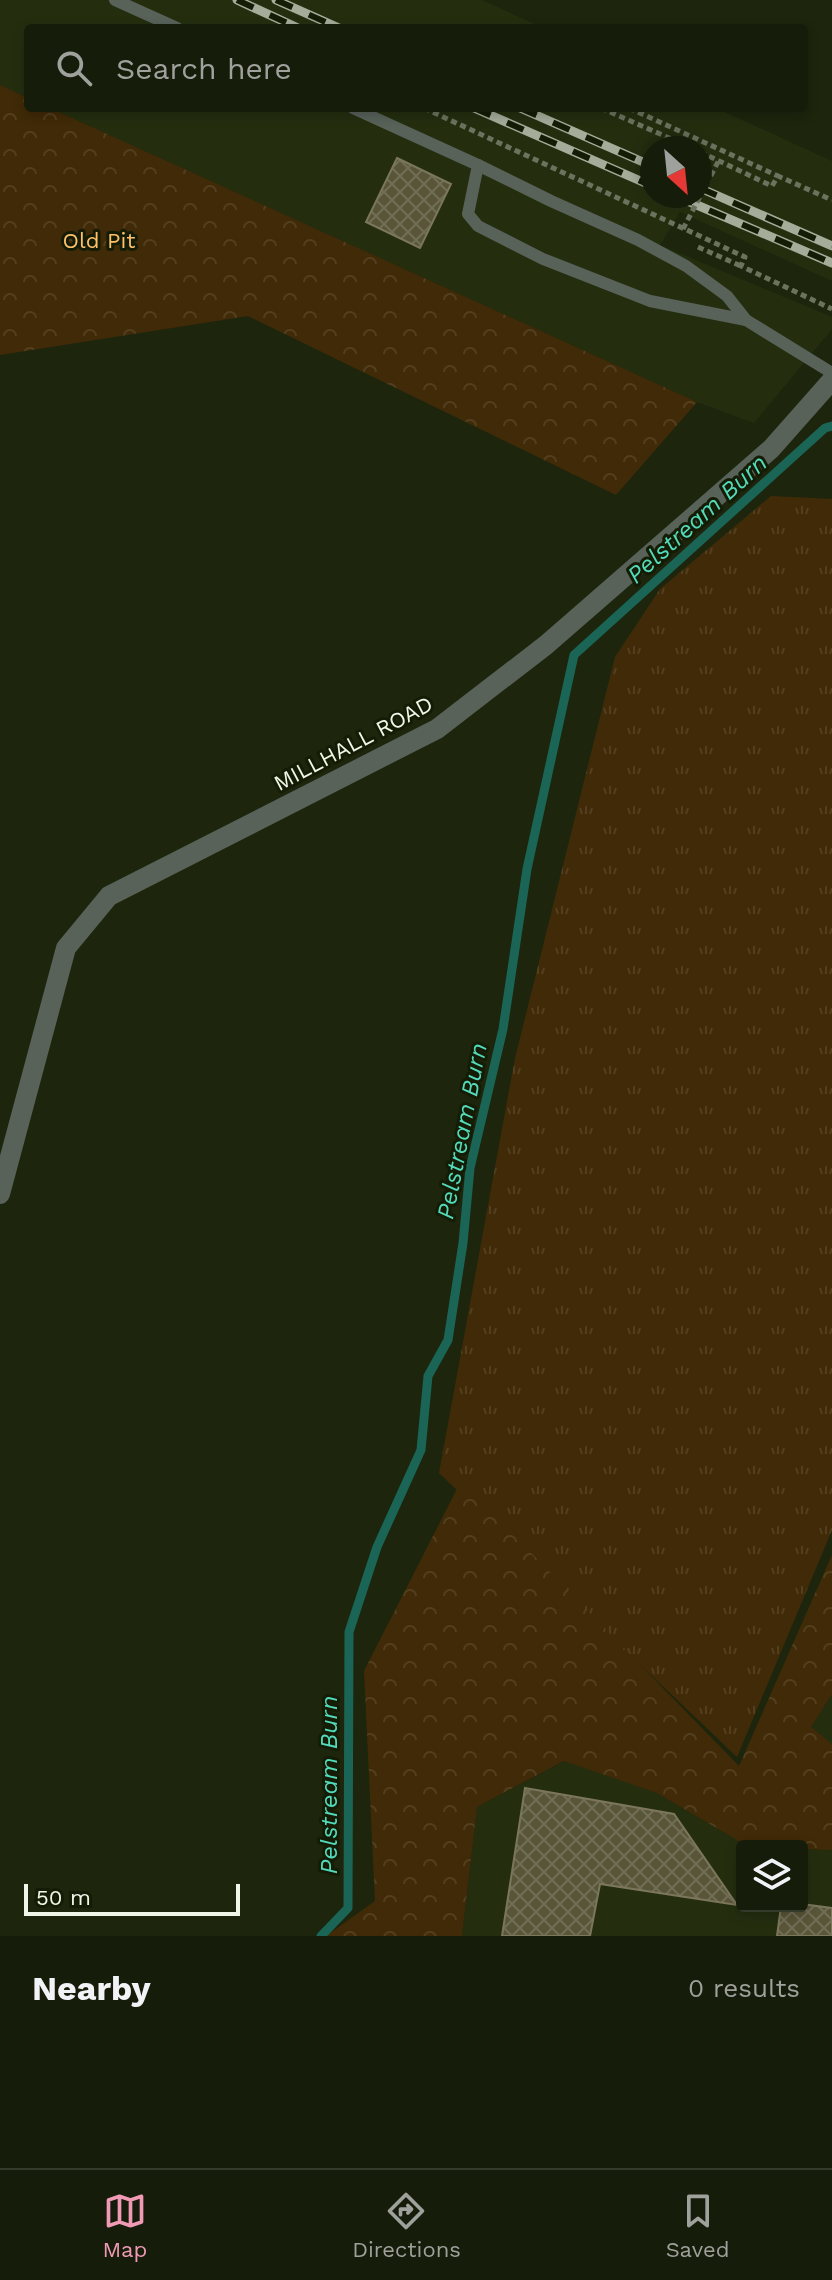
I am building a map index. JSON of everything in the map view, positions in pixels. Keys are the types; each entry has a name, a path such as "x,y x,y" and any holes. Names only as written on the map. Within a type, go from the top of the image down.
{"street":[{"name":"MILLHALL ROAD","path":"0,1194 66,948 109,896 437,729 546,645 771,449 832,380"}],"lane":[{"path":"115,0 168,24"},
{"path":"362,112 686,266 727,296 746,320 832,373"},
{"path":"478,165 468,214 478,226 543,259 650,301 746,320"}],"path":[{"path":"433,112 745,257 741,266 832,309"},
{"path":"610,112 665,136"},
{"path":"638,112 832,200"},
{"path":"712,157 772,186 778,176"},
{"path":"683,229 719,160"}],"shaded area":[{"path":"0,0 482,0 534,24 24,24 24,96 0,85"},
{"path":"59,112 725,112 832,161 832,281 680,212 660,245 832,317 832,329 754,423 697,402"},
{"path":"832,1694 832,1744 811,1727"},
{"path":"565,1761 657,1793 737,1840 736,1912 808,1912 808,1849 832,1850 832,1936 462,1936 477,1807"}],"green space":[{"name":"Old Pit","path":"0,85 24,96 24,112 59,112 697,402 616,495 248,316 0,355"},
{"path":"771,496 832,499 832,1530 737,1757 439,1473 515,1058 615,657 660,589"},
{"path":"461,1481 739,1766 832,1555 832,1694 811,1727 832,1744 832,1850 808,1849 808,1840 737,1840 657,1793 564,1761 477,1807 462,1936 326,1936 375,1901 364,1671"}],"building":[{"path":"397,158 451,184 420,248 366,222"},
{"path":"525,1788 674,1814 736,1904 600,1884 590,1936 502,1936"},
{"path":"808,1905 832,1908 832,1936 777,1936 780,1912 808,1912"}],"waterway":[{"name":"Pelstream Burn","path":"321,1936 348,1908 349,1632 377,1547 421,1450 428,1376 448,1340 463,1243 470,1168 503,1029 527,869 574,655 825,428 832,426"}],"railway":[{"path":"237,0 289,24"},
{"path":"276,0 330,24"},
{"path":"483,112 640,181"},
{"path":"529,112 640,161"},
{"path":"712,193 832,246"},
{"path":"704,208 832,263"}]}
